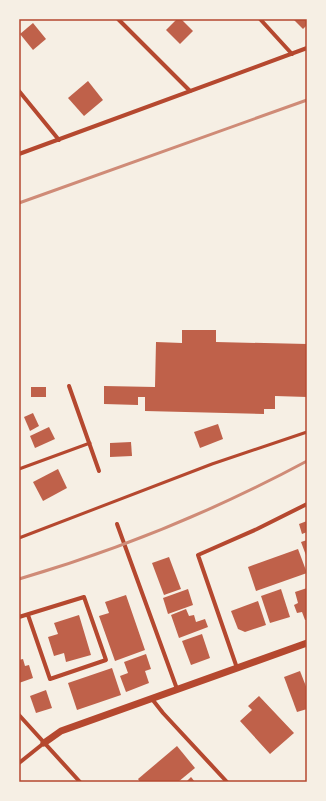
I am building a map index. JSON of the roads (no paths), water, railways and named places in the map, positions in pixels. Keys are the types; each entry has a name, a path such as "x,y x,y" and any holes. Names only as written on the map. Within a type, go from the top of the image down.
{"street":[{"path":"118,19 190,91"},
{"path":"260,19 292,54"},
{"path":"19,154 307,48"},
{"path":"19,91 59,140"},
{"path":"69,386 99,471"},
{"path":"237,668 198,555 257,529 307,504"},
{"path":"117,524 177,689"},
{"path":"19,617 28,614 84,597 106,660 50,680 28,614"},
{"path":"19,763 61,731 307,643"},
{"path":"151,698 227,782"},
{"path":"19,715 80,782"}],"lane":[{"path":"19,538 212,464 307,432"},
{"path":"19,469 90,443"}],"railway":[{"path":"19,203 307,100"},
{"path":"19,579 56,568 166,528 238,496 307,461"}]}
